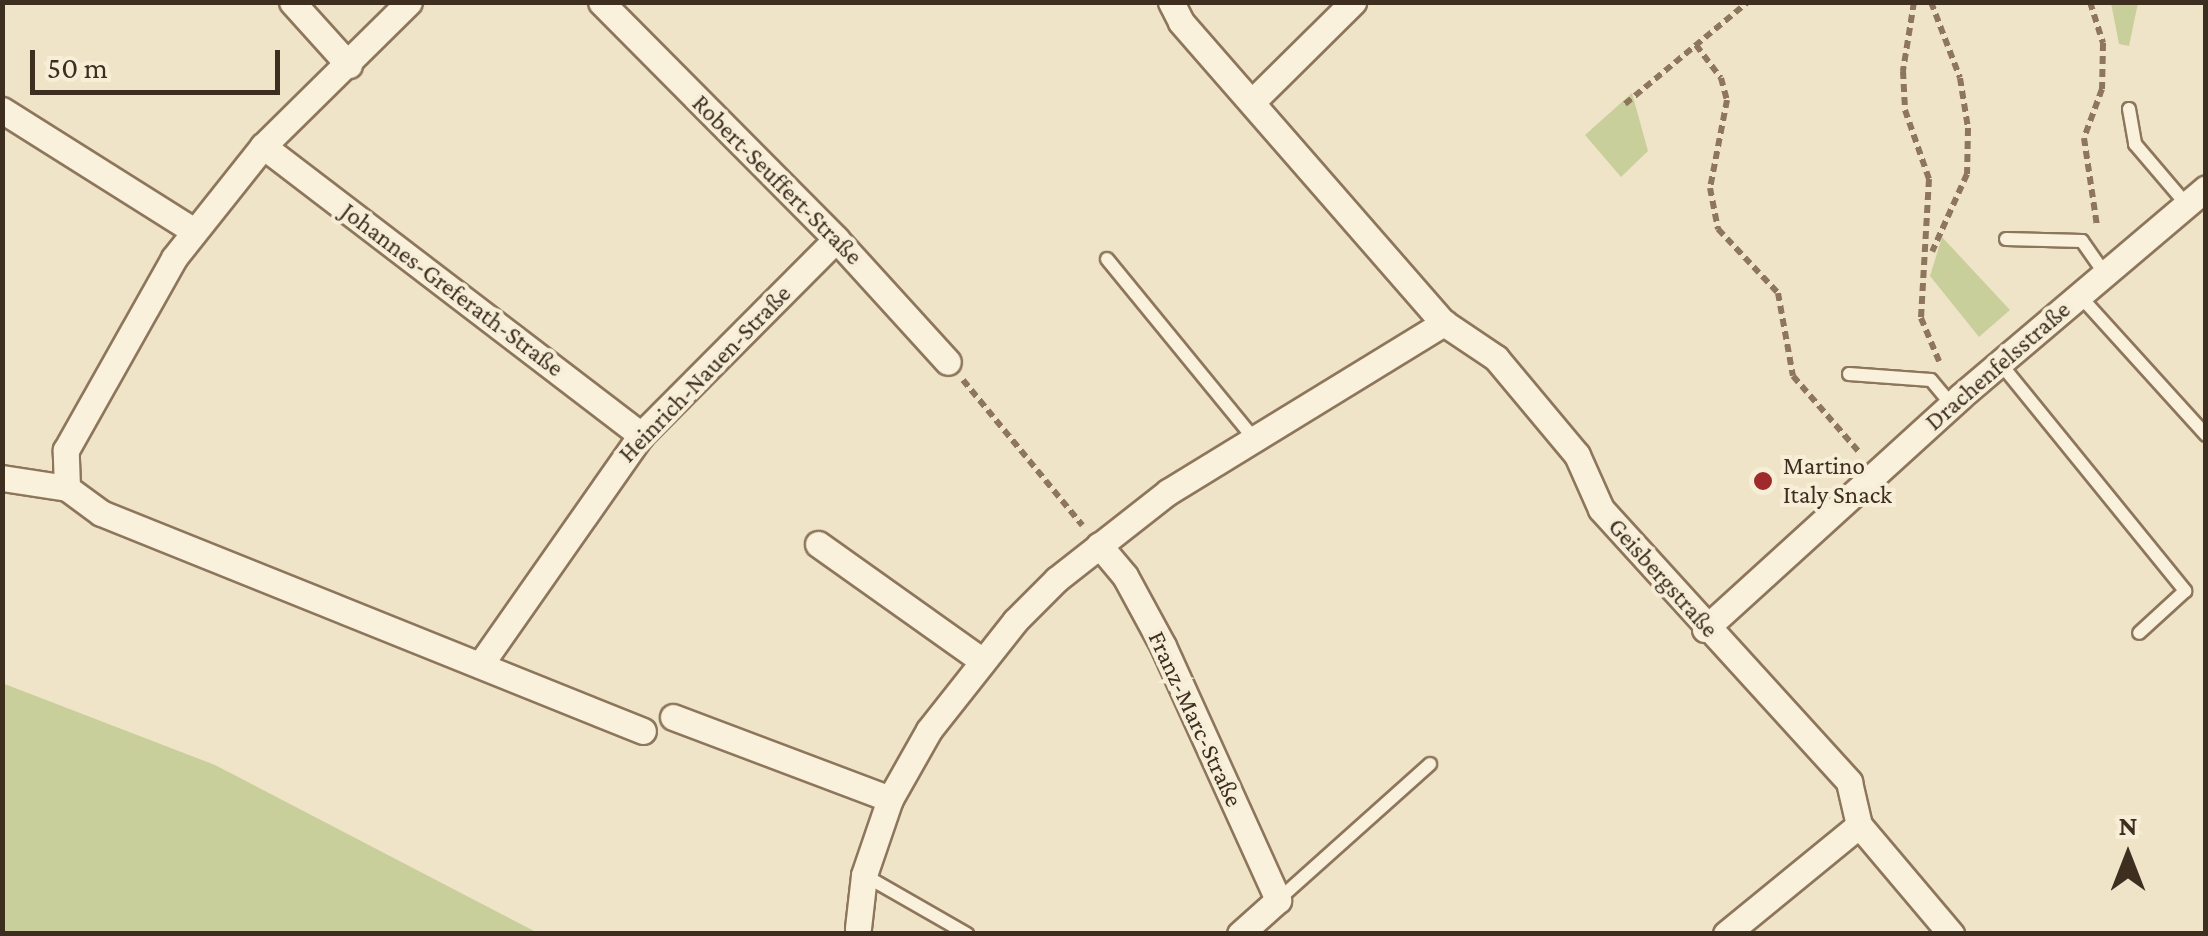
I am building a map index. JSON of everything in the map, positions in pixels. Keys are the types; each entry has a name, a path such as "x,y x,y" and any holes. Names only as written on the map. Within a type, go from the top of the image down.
{"street":[{"path":"292,2 349,65"},
{"path":"67,488 66,450 194,230 264,146 410,2"},
{"name":"Robert-Seuffert-Straße","path":"601,2 836,239 948,362"},
{"name":"Geisbergstraße","path":"1171,2 1181,22 1444,323 1496,358 1577,455 1602,509 1705,629 1763,680 1849,782 1859,825 1951,934"},
{"path":"1253,102 1354,2"},
{"path":"2,110 194,230"},
{"name":"Johannes-Greferath-Straße","path":"264,146 640,434"},
{"name":"Drachenfelsstraße","path":"1705,629 1956,400 2196,196"},
{"name":"Heinrich-Nauen-Straße","path":"480,664 640,434 836,239"},
{"path":"858,928 864,875 890,799 928,730 981,660 1099,545 1252,436 1395,359 1444,323"},
{"path":"2,478 67,488 101,513 643,731"},
{"path":"818,544 981,660"},
{"name":"Franz-Marc-Straße","path":"1099,545 1163,646 1278,900"},
{"path":"673,717 890,799"},
{"path":"1726,934 1859,825"},
{"path":"1240,934 1278,900"}],"lane":[{"path":"2129,109 2135,144 2196,196"},
{"path":"2006,240 2082,241 2111,268"},
{"path":"1107,259 1252,436"},
{"path":"2079,295 2206,435"},
{"path":"2000,363 2185,592 2139,633"},
{"path":"1849,374 1917,376 1930,380 1956,400"},
{"path":"1278,900 1430,764"},
{"path":"864,875 968,934"}],"path":[{"path":"1625,104 1748,2"},
{"path":"1914,2 1902,71 1905,110 1929,179 1928,257 1921,318 1956,400"},
{"path":"1928,257 1967,174 1968,128 1960,78 1930,2"},
{"path":"2090,2 2103,43 2102,89 2084,138 2088,194 2111,268"},
{"path":"1696,45 1721,78 1727,100 1710,188 1718,229 1778,293 1793,376 1877,471"},
{"path":"948,362 1099,545"}],"green space":[{"path":"2111,3 2138,3 2129,46 2119,44"},
{"path":"1632,93 1648,151 1621,177 1585,135"},
{"path":"1942,237 2010,310 1979,337 1930,276"},
{"path":"2,683 215,765 538,933 3,933"}],"place":[{"name":"Martino Italy Snack","path":"1763,481"}]}
